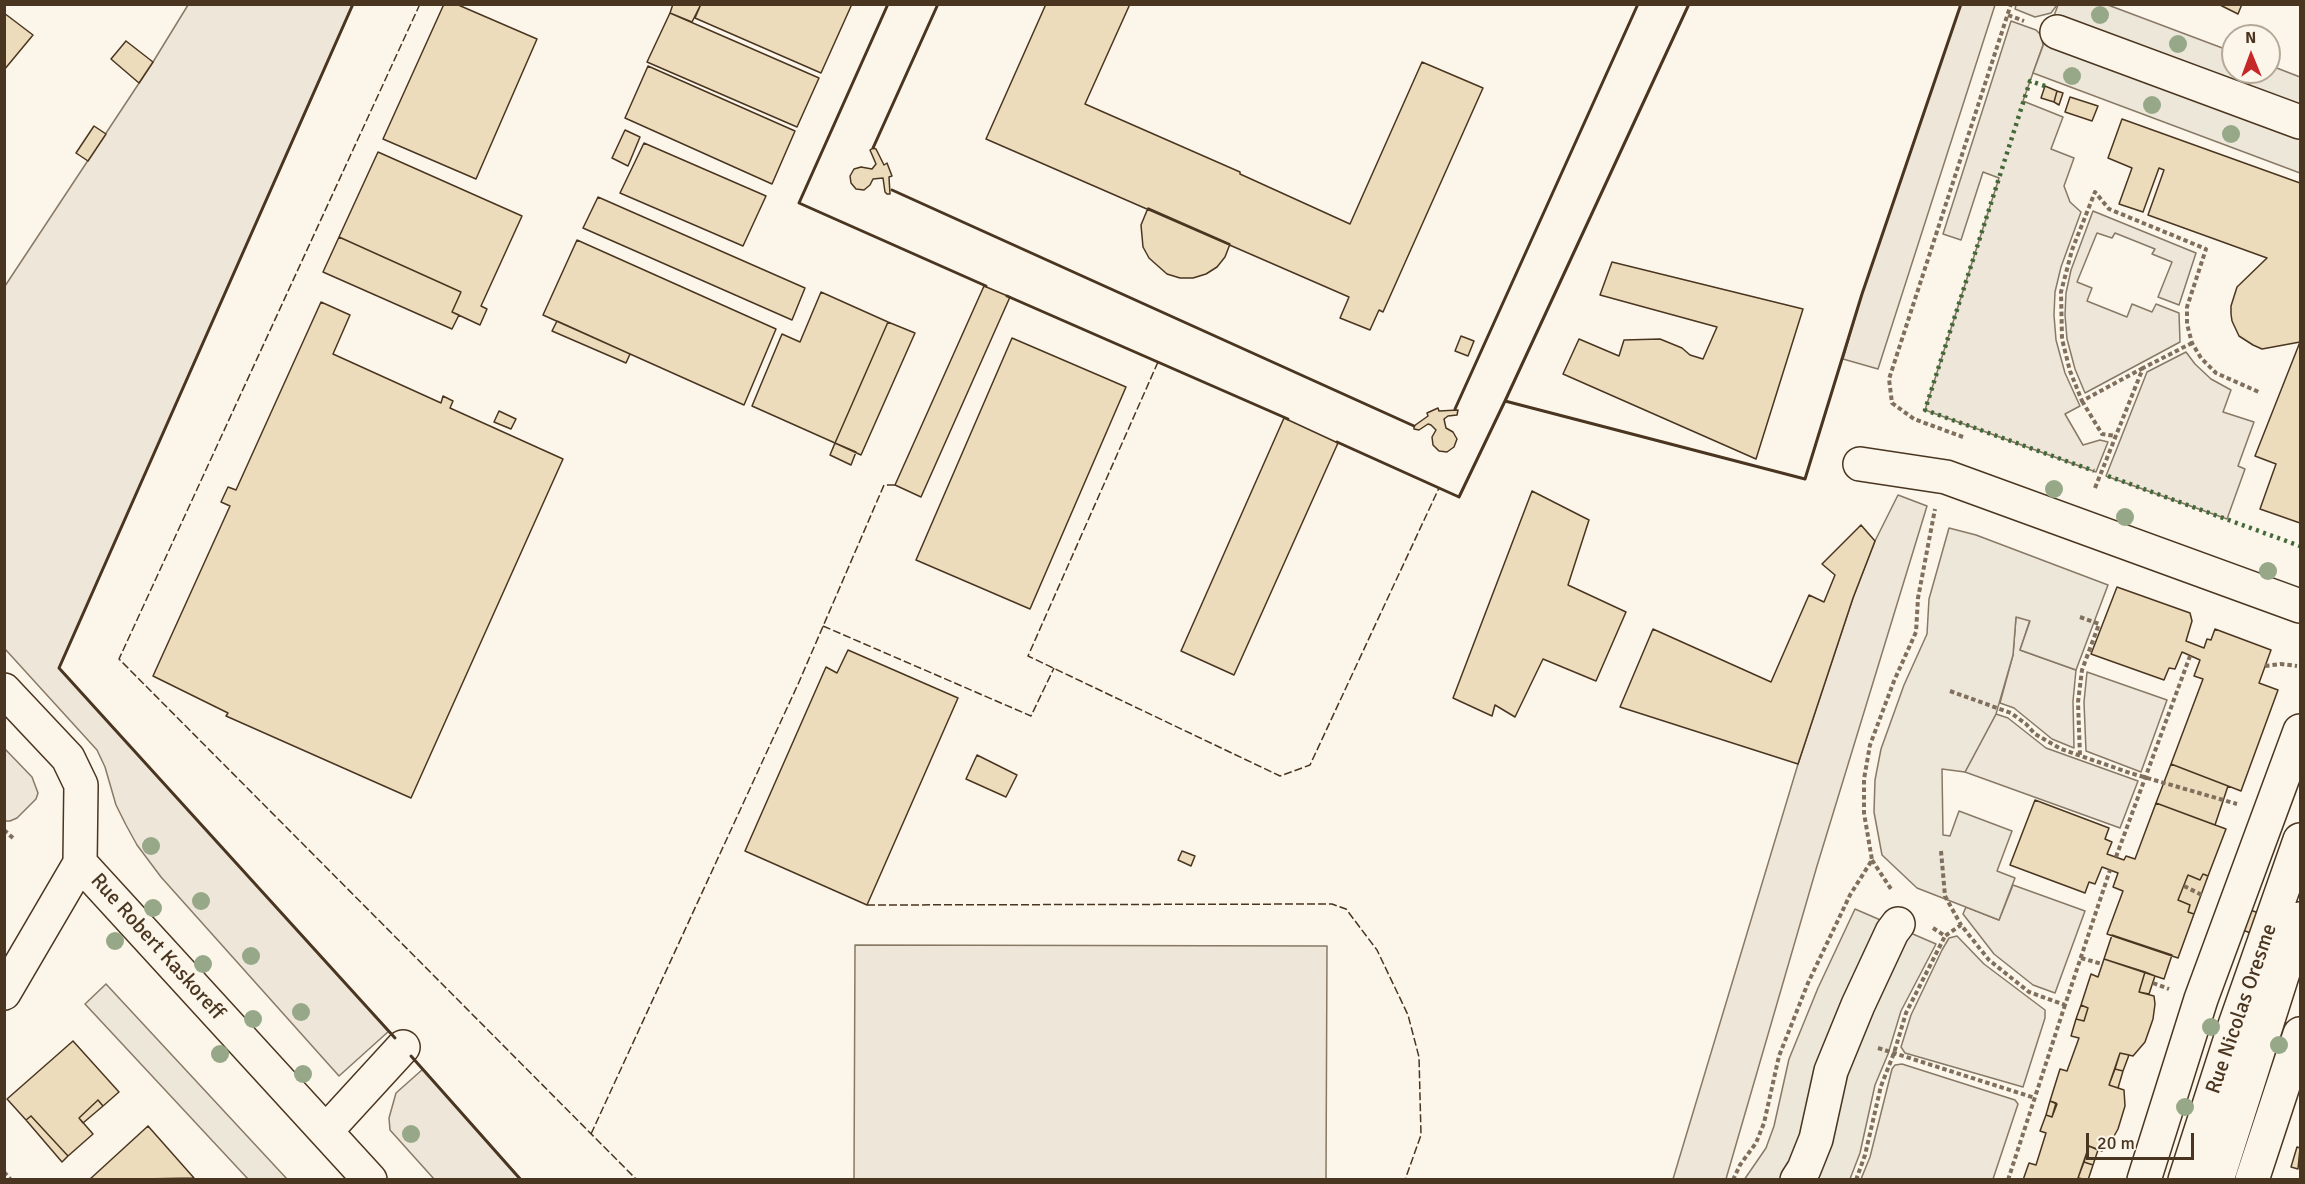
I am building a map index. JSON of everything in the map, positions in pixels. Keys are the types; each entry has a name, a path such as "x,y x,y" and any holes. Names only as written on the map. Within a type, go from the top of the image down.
{"street":[{"path":"2057,32 2129,56 2301,122"},
{"path":"1860,464 1946,477 2301,606"},
{"name":"Rue Robert Kaskoreff","path":"4,690 68,758 81,785 80,862 370,1179"},
{"path":"2144,1179 2200,999 2301,731"},
{"name":"Rue Nicolas Oresme","path":"2185,1179 2234,1028 2301,840"},
{"path":"4,993 80,862"},
{"path":"1797,1179 1804,1169 1816,1139 1831,1071 1887,942 1906,914"},
{"name":"Rue Nicolas Oresme","path":"2217,1179 2301,920"},
{"path":"2252,1179 2301,1034"},
{"path":"326,1131 403,1047"}],"path":[{"path":"1963,437 1914,419 1892,403 1889,379 2011,4"},
{"path":"2116,436 2102,434 2082,401 2070,371 2062,339 2061,292 2072,250 2095,192 2109,208 2206,249 2187,307 2187,324 2192,343 2201,358 2216,373 2261,393"},
{"path":"2082,401 2192,343"},
{"path":"2095,488 2143,368"},
{"path":"1936,505 1918,598 1916,632 1894,681 1870,745 1866,768 1864,813 1872,860 1906,914 1945,936"},
{"path":"2080,617 2099,624 2082,670 2078,702 2080,756"},
{"path":"2116,857 2190,656"},
{"path":"2265,666 2281,664 2297,666"},
{"path":"1950,691 2011,713 2049,744 2080,756 2243,807"},
{"path":"4,830 14,840"},
{"path":"1941,851 1945,896 1961,925 1989,960 2029,992 2066,1005"},
{"path":"1733,1179 1756,1143 1764,1123 1779,1056 1808,983 1850,894 1872,860"},
{"path":"2008,1179 2110,870"},
{"path":"2184,886 2201,894"},
{"path":"1856,1179 1865,1155 1881,1086 1906,1013 1945,936 1961,925"},
{"path":"2081,958 2102,964"},
{"path":"2153,983 2175,990"},
{"path":"1845,1037 2035,1098"},
{"path":"4,1172 11,1179"}],"shaded area":[{"path":"1961,4 1995,5 1878,369 1843,359 1862,294"},
{"path":"2016,4 2057,5 2051,13 2035,17 2015,9"},
{"path":"188,5 353,5 59,668 389,1031 339,1076 161,877 137,845 126,825 116,805 105,767 97,750 5,649 5,286"},
{"path":"2058,5 2108,5 2221,47 2221,84 2281,84 2281,70 2300,77 2300,173 2033,73"},
{"path":"2011,21 2036,30 2041,35 2043,45 2023,101 2063,117 2051,149 2074,158 2064,186 2070,202 2081,212 2061,267 2055,292 2054,315 2056,340 2065,373 2080,406 2065,414 2083,445 2100,440 2108,442 2096,472 1925,410 1999,178 1983,172 1961,240 1943,234"},
{"path":"2093,211 2196,253 2179,305 2158,297 2172,262 2152,254 2155,249 2115,233 2112,238 2097,233 2077,282 2092,288 2087,301 2127,317 2132,304 2152,312 2156,304 2179,313 2180,342 2085,393 2075,369 2067,339 2065,315 2066,293 2071,270"},
{"path":"2186,352 2211,379 2231,390 2223,412 2254,422 2238,466 2245,469 2227,519 2106,476 2147,372"},
{"path":"1898,495 1927,506 1817,866 1726,1179 1673,1179 1798,764 1853,598 1875,541"},
{"path":"1949,528 1976,535 2108,585 2076,670 2020,650 2030,621 2016,617 2013,655 1996,714 1965,772 1942,769 1943,835 1950,836 1959,811 2012,831 1997,871 2015,878 1999,920 1917,888 1882,855 1874,812 1875,780 1881,749 1904,685 1927,634 1929,599"},
{"path":"2016,617 2030,620 2020,650 2076,670 2073,701 2074,748 2052,739 2014,708 2000,703 2013,655"},
{"path":"2087,672 2167,700 2141,772 2086,751 2084,702"},
{"path":"1996,714 2008,718 2046,748 2138,781 2120,828 1965,772"},
{"path":"5,749 32,777 38,793 36,799 17,818 10,821 5,821"},
{"path":"2013,885 2085,911 2055,993 2033,985 1994,954 1963,914 1966,907 1999,920"},
{"path":"1855,909 1936,944 1901,1011 1888,1054 1875,1085 1860,1153 1850,1179 1744,1180 1766,1148 1774,1126 1789,1059 1818,988"},
{"path":"1957,936 1984,964 2045,1010 2045,1018 2023,1087 1905,1053 1901,1047 1911,1015 1942,950 1949,938"},
{"path":"855,945 1327,946 1326,1179 854,1179"},
{"path":"106,984 287,1179 248,1179 85,1004"},
{"path":"1902,1064 2015,1100 2018,1104 1993,1179 1861,1179 1870,1157 1892,1069 1895,1065"},
{"path":"423,1069 521,1179 434,1179 390,1130 389,1118 396,1093"}],"building":[{"path":"444,4 456,4 537,39 476,179 383,139"},
{"path":"673,4 701,4 692,22 670,13"},
{"path":"701,4 852,4 821,73 695,18"},
{"path":"1046,4 1130,4 1085,104 1240,172 1240,174 1350,224 1422,62 1483,88 1383,312 1379,310 1370,330 1340,318 1349,297 986,139"},
{"path":"2218,4 2242,4 2238,14"},
{"path":"4,13 33,35 4,70"},
{"path":"670,13 819,78 797,127 647,62"},
{"path":"126,41 153,62 139,83 111,59"},
{"path":"648,66 795,131 772,184 625,118"},
{"path":"2045,86 2057,91 2054,102 2041,98"},
{"path":"2057,91 2063,93 2059,105 2054,102"},
{"path":"2070,97 2098,106 2092,121 2065,112"},
{"path":"2122,119 2300,183 2300,342 2262,349 2239,336 2231,314 2237,287 2267,258 2148,215 2164,170 2159,168 2143,212 2119,204 2132,168 2108,158"},
{"path":"94,126 106,134 88,161 76,153"},
{"path":"625,130 640,137 628,166 612,158"},
{"path":"644,143 766,196 743,246 620,193"},
{"path":"876,149 884,165 887,163 892,176 889,177 890,194 885,192 883,178 873,179 864,190 856,189 851,183 850,176 854,169 861,167 872,169 876,164 870,150"},
{"path":"378,152 522,216 481,306 487,309 480,325 452,312 461,292 339,237"},
{"path":"598,197 805,288 792,320 583,228"},
{"path":"1148,208 1230,244 1225,257 1217,267 1193,278 1180,278 1167,274 1149,258 1143,247 1141,225"},
{"path":"339,237 461,292 452,312 459,315 452,329 323,272"},
{"path":"577,240 776,329 744,405 543,315"},
{"path":"1612,262 1803,309 1756,459 1563,374 1579,339 1619,356 1624,340 1660,339 1682,348 1690,355 1703,359 1717,327 1600,295"},
{"path":"984,286 1010,297 921,497 895,485"},
{"path":"821,292 888,322 835,443 752,406 782,334 800,342"},
{"path":"321,302 350,315 333,354 441,403 443,396 453,401 450,408 563,459 411,798 226,716 228,713 153,676 230,506 221,502 228,487 236,490"},
{"path":"557,321 630,354 626,363 552,331"},
{"path":"888,322 915,333 861,455 835,443"},
{"path":"1461,336 1474,341 1468,356 1455,351"},
{"path":"1012,338 1126,387 1030,609 916,560"},
{"path":"2300,342 2300,523 2260,509 2276,464 2255,456"},
{"path":"1438,408 1439,411 1458,410 1457,415 1444,419 1446,428 1453,432 1457,439 1454,447 1447,452 1439,451 1433,445 1432,437 1436,430 1431,425 1428,424 1419,430 1414,429 1414,426 1428,416 1427,413"},
{"path":"499,411 516,419 511,429 494,422"},
{"path":"1284,418 1338,443 1234,675 1181,651"},
{"path":"835,443 856,452 851,465 830,455"},
{"path":"1532,491 1589,520 1568,585 1626,612 1596,681 1543,659 1515,717 1495,705 1492,716 1453,698"},
{"path":"1861,525 1875,541 1853,598 1798,764 1620,707 1653,629 1771,682 1809,595 1824,602 1835,575 1822,564"},
{"path":"2117,587 2190,613 2192,621 2186,641 2204,648 2207,639 2211,640 2215,629 2271,650 2259,683 2278,690 2241,791 2171,764 2203,679 2194,676 2200,660 2182,652 2175,669 2169,668 2164,680 2091,654"},
{"path":"848,650 958,698 867,905 745,851 826,667 837,673"},
{"path":"977,755 1017,775 1006,797 966,779"},
{"path":"2171,764 2228,786 2215,825 2156,803"},
{"path":"2035,800 2109,828 2105,839 2112,842 2107,854 2124,860 2126,856 2135,859 2156,803 2226,829 2208,876 2203,874 2200,880 2188,875 2178,900 2190,905 2188,912 2194,914 2178,958 2107,934 2123,891 2113,887 2118,873 2102,867 2095,884 2089,882 2085,893 2010,865"},
{"path":"1182,851 1195,856 1191,866 1178,860"},
{"path":"2203,874 2208,876 2194,914 2188,912 2190,905 2178,900 2188,875 2200,880"},
{"path":"2250,910 2259,913 2251,933 2242,930"},
{"path":"2112,935 2172,955 2164,979 2104,959"},
{"path":"2104,959 2145,972 2139,992 2154,996 2155,1004 2153,1019 2145,1042 2133,1056 2120,1053 2109,1085 2124,1090 2125,1106 2118,1129 2109,1145 2102,1151 2089,1146 2078,1178 2083,1180 2023,1180 2029,1163 2036,1165 2046,1133 2040,1131 2046,1115 2052,1117 2057,1104 2050,1101 2060,1069 2067,1071 2079,1038 2071,1036 2076,1019 2084,1021 2088,1008 2081,1005 2091,974 2098,977"},
{"path":"2145,972 2155,976 2149,994 2139,992"},
{"path":"2081,1005 2088,1008 2084,1021 2076,1019"},
{"path":"73,1041 119,1092 103,1106 98,1100 79,1118 93,1134 68,1156 31,1116 26,1120 7,1099"},
{"path":"2120,1053 2129,1055 2123,1071 2115,1069"},
{"path":"2115,1069 2123,1071 2118,1088 2109,1085"},
{"path":"98,1100 103,1106 83,1123 79,1118"},
{"path":"2050,1101 2056,1103 2052,1117 2046,1115"},
{"path":"31,1116 68,1156 62,1162 26,1120"},
{"path":"148,1126 194,1178 89,1180"},
{"path":"2089,1146 2098,1150 2093,1165 2084,1162"},
{"path":"2297,1147 2300,1148 2298,1169 2291,1167"},
{"path":"2084,1162 2093,1165 2088,1180 2078,1178"}],"hedge":[{"path":"2045,86 2030,81 1925,410 2094,471"},
{"path":"2108,476 2300,546"}],"fence":[{"path":"420,4 119,659 637,1180"},
{"path":"1158,362 1028,656 1280,776 1310,765 1439,488"},
{"path":"591,1134 799,682 884,485 895,485"},
{"path":"823,626 1031,716 1054,668"},
{"path":"867,905 1332,904 1346,909 1377,950 1408,1015 1419,1057 1421,1135 1405,1180"}],"wall":[{"path":"353,4 59,668 395,1038"},
{"path":"888,4 799,203 986,286"},
{"path":"873,148 938,4"},
{"path":"1455,409 1638,4"},
{"path":"1689,4 1505,401 1805,479 1862,294 1961,4"},
{"path":"892,190 1414,426"},
{"path":"1007,296 1288,419"},
{"path":"1337,442 1459,497 1505,401"},
{"path":"411,1056 521,1180"}]}
